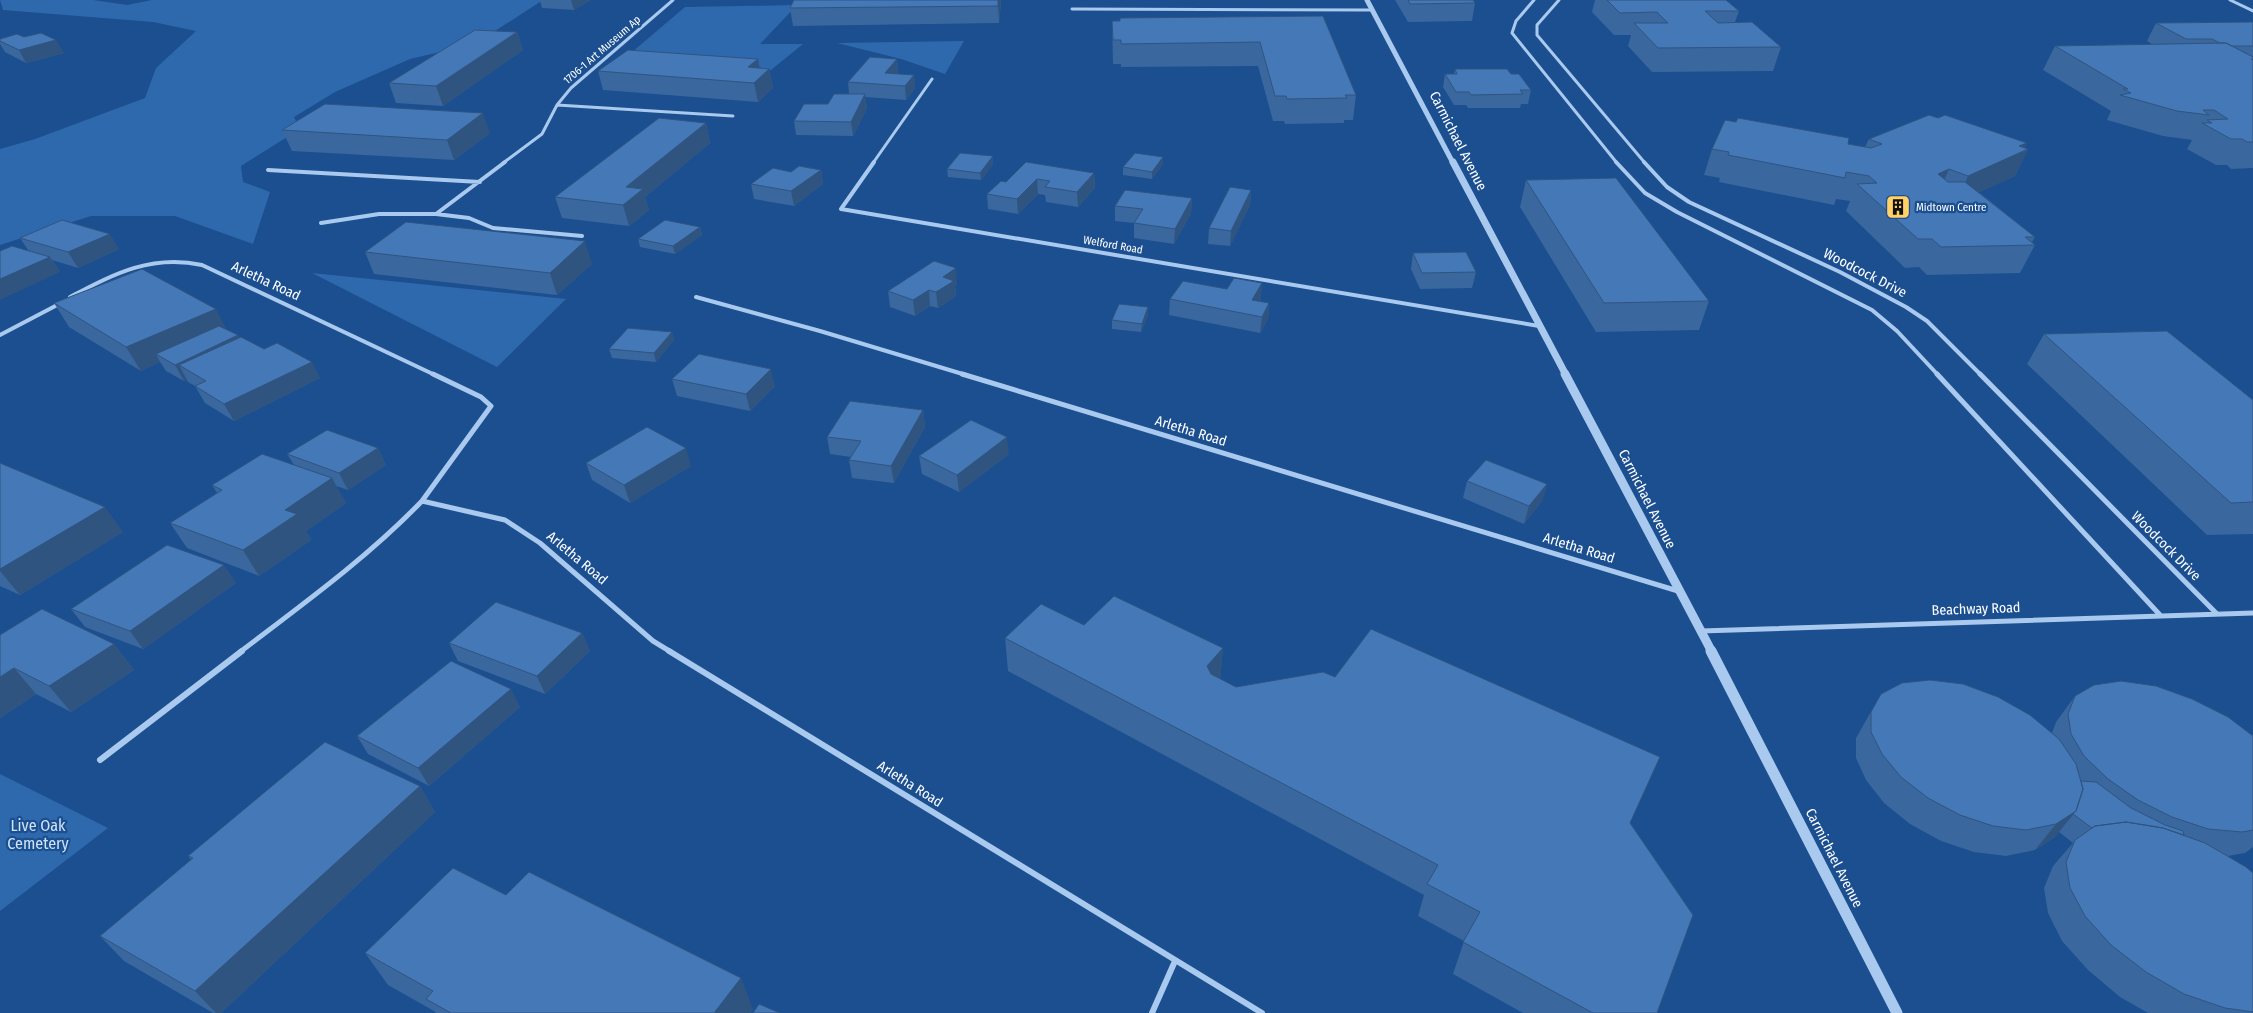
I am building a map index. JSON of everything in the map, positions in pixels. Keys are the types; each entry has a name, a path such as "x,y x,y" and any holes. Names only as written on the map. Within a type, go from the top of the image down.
{"street":[{"name":"1706-1 Art Museum Ap","path":"436,214 542,134 557,105 590,70 673,0"},
{"name":"Carmichael Avenue","path":"1367,0 1678,591 1701,631 1897,1013"},
{"path":"1534,0 1516,21 1512,33 1627,176 1645,193 1677,212 1872,310 1897,331 2160,615"},
{"name":"Woodcock Drive","path":"1559,0 1537,25 1538,35 1657,178 1670,191 1698,207 1867,284 1898,301 1927,321 2217,614"},
{"path":"2230,0 2253,10"},
{"path":"1072,9 1372,10"},
{"name":"Welford Road","path":"932,79 841,209 1539,326"},
{"path":"557,105 732,116"},
{"path":"268,170 480,182"},
{"path":"321,223 379,214 436,214 469,218 493,228 582,236"},
{"name":"Arletha Road","path":"0,335 110,276 161,261 186,260 202,265 481,397 491,406 422,501 505,520 540,543 653,640 1262,1013"},
{"name":"Arletha Road","path":"696,297 829,334 1678,591"},
{"path":"100,760 348,570 390,534 422,501"},
{"name":"Beachway Road","path":"1701,631 2253,613"},
{"path":"1152,1013 1175,961"}],"green space":[{"path":"0,0 93,0 127,5 152,0 543,0 475,44 410,59 335,92 294,117 300,129 241,166 243,182 270,192 253,244 175,216 91,216 0,245 0,149 35,139 145,98 156,68 196,31 153,22 3,10"},
{"path":"797,5 760,44 803,44 771,70 731,61 618,64 685,7"},
{"path":"964,41 945,74 901,59 837,43"},
{"path":"312,273 566,299 497,367"},
{"name":"Live Oak Cemetery","path":"0,774 108,828 0,911"}],"building":[{"path":"794,0 998,0 998,6 790,8"},
{"path":"1408,0 1473,0 1475,3 1410,4"},
{"path":"1607,0 1726,0 1739,11 1705,11 1718,23 1752,22 1781,47 1658,48 1634,23 1668,23 1657,12 1620,13"},
{"path":"1323,16 1356,95 1345,95 1347,98 1287,99 1286,96 1275,96 1260,42 1121,44 1121,40 1113,40 1112,21 1120,21 1120,18"},
{"path":"2253,22 2253,46 2232,46 2212,39 2186,39 2156,23"},
{"path":"475,30 517,32 436,86 389,83"},
{"path":"41,33 56,40 19,50 0,41 0,39 17,34 24,37"},
{"path":"2226,43 2253,57 2251,59 2253,60 2253,142 2231,139 2202,123 2212,123 2207,120 2228,119 2214,110 2203,110 2209,115 2177,111 2120,95 2131,93 2123,89 2128,89 2055,46"},
{"path":"628,50 758,59 748,67 769,69 754,83 598,71"},
{"path":"870,57 897,59 885,73 914,75 905,86 848,82"},
{"path":"1455,69 1507,69 1511,74 1519,74 1531,90 1520,90 1523,94 1471,95 1469,92 1456,92 1445,74 1457,74"},
{"path":"834,94 865,94 851,122 794,121 804,104 828,104"},
{"path":"325,104 483,113 447,140 282,130"},
{"path":"1929,115 1938,118 1945,115 2027,143 2019,146 2028,149 1968,176 1949,169 1938,174 1948,182 1965,182 2035,237 2025,237 2035,245 1941,247 1932,239 1918,239 1857,184 1877,183 1869,176 1846,172 1845,178 1728,155 1729,152 1712,149 1725,120 1736,122 1738,118 1849,138 1848,144 1871,148 1882,144 1869,139"},
{"path":"659,118 706,123 626,187 643,189 623,205 555,197"},
{"path":"960,153 993,156 980,173 947,169"},
{"path":"1135,153 1163,157 1152,172 1123,167"},
{"path":"1026,162 1094,173 1077,192 1045,187 1050,181 1037,179 1017,199 987,194 1001,181 1006,182"},
{"path":"799,166 821,170 791,191 751,184 773,168 791,172"},
{"path":"1616,178 1709,301 1604,303 1526,180"},
{"path":"1230,187 1251,190 1231,231 1209,228"},
{"path":"1125,190 1192,198 1175,229 1134,223 1143,209 1115,206"},
{"path":"62,220 110,234 68,252 20,238"},
{"path":"665,220 700,227 673,246 638,239"},
{"path":"406,222 585,241 550,273 365,252"},
{"path":"12,246 50,257 0,279 0,251"},
{"path":"1466,252 1476,272 1422,273 1413,253"},
{"path":"934,261 956,268 943,277 954,281 936,292 929,290 913,300 888,291"},
{"path":"142,269 216,309 126,347 54,303"},
{"path":"1234,278 1262,283 1252,300 1269,303 1262,317 1170,299 1183,281 1227,289"},
{"path":"1119,304 1148,307 1142,324 1112,320"},
{"path":"219,326 238,335 175,365 156,354"},
{"path":"628,328 672,332 654,353 609,349"},
{"path":"2167,331 2253,400 2253,502 2231,503 2044,334"},
{"path":"241,337 264,349 277,343 312,362 224,404 195,386 206,381 179,365"},
{"path":"699,354 771,369 746,394 672,379"},
{"path":"850,401 923,410 891,466 849,460 861,441 827,437"},
{"path":"971,420 1007,437 957,475 919,456"},
{"path":"647,427 686,448 624,485 586,463"},
{"path":"327,430 378,448 339,473 287,454"},
{"path":"262,454 332,478 285,510 297,514 243,550 170,523 222,490 212,485"},
{"path":"1486,460 1547,484 1529,506 1467,481"},
{"path":"0,463 105,507 0,569"},
{"path":"167,545 224,565 130,631 71,609"},
{"path":"1114,596 1223,648 1207,666 1211,674 1236,687 1323,672 1335,677 1371,629 1660,757 1630,823 1693,915 1657,1013 1593,1013 1463,942 1480,912 1427,884 1438,865 1005,638 1041,604 1084,625"},
{"path":"496,602 582,633 537,676 449,643"},
{"path":"42,609 114,644 49,686 14,668 0,677 0,635"},
{"path":"451,661 511,689 418,768 357,736"},
{"path":"1930,680 1963,684 1998,697 2030,715 2059,739 2076,764 2083,789 2076,811 2056,824 2026,830 1993,826 1960,815 1928,798 1901,777 1882,754 1871,732 1871,712 1881,694 1902,683"},
{"path":"2121,681 2156,686 2192,699 2228,717 2253,736 2253,830 2242,832 2208,829 2172,817 2138,800 2108,779 2084,756 2071,734 2068,714 2075,696 2094,685"},
{"path":"325,742 420,786 195,991 100,936 193,858 188,856"},
{"path":"2081,781 2096,782 2131,808 2165,825 2183,831 2184,835 2163,828 2126,822 2092,828 2073,814 2076,811 2083,789"},
{"path":"2126,822 2163,828 2205,843 2253,873 2253,1012 2225,1008 2184,994 2146,972 2111,945 2085,916 2070,888 2066,862 2075,840 2095,826"},
{"path":"453,868 506,895 529,872 741,978 714,1013 451,1013 426,999 433,991 365,953"},
{"path":"759,1004 780,1013 753,1013"}],"place":[{"name":"Midtown Centre","path":"1898,207"}]}
